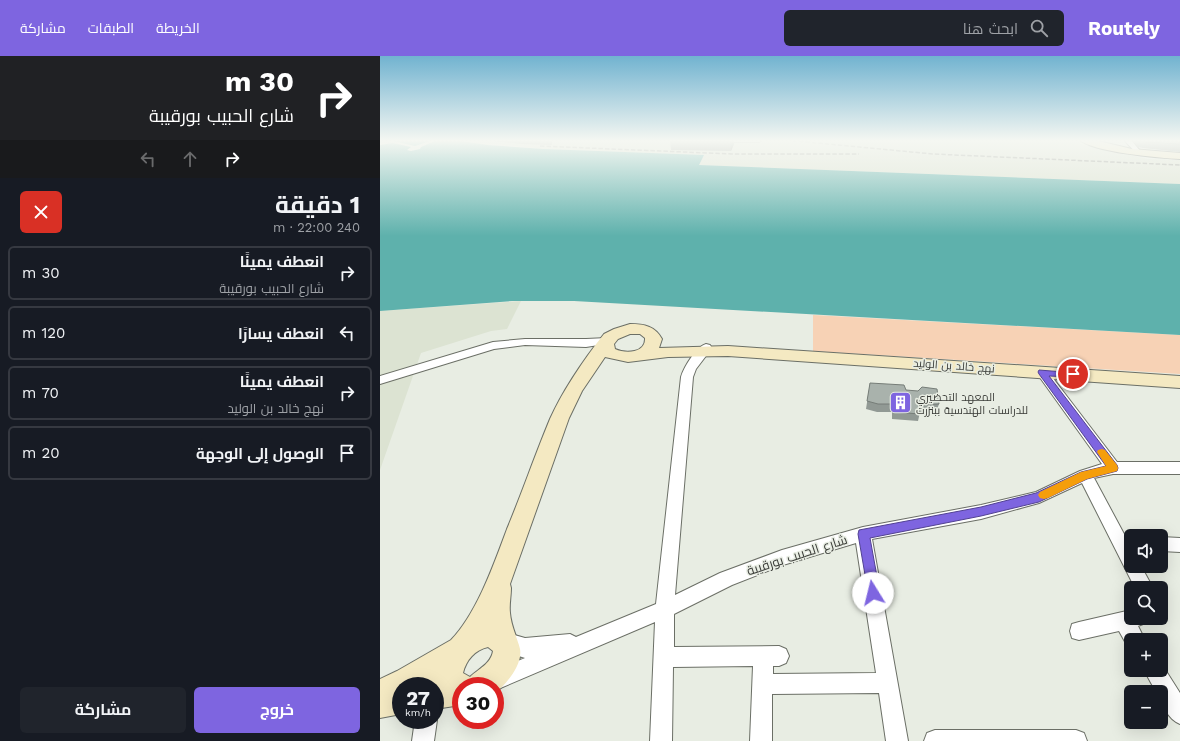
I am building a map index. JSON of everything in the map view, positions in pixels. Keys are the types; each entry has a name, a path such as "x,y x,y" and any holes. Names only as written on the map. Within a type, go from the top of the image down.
{"street":[{"name":"نهج خالد بن الوليد","path":"607,342 616,333 630,329 643,330 682,344 705,350"},
{"path":"574,390 602,368 651,348 654,344 654,339 653,335 648,332"},
{"path":"380,380 493,346 525,342 607,342"},
{"path":"607,342 608,352 613,355 632,356"},
{"path":"452,683 449,676 450,667 454,657 480,620 500,579 560,418 574,390 607,342"},
{"name":"نهج خالد بن الوليد","path":"632,356 705,350 728,351 1180,382"},
{"path":"661,741 665,609 687,377 690,368 705,350"},
{"path":"1042,372 1113,468"},
{"name":"شارع الحبيب بورقيبة","path":"497,677 665,609 726,579 782,558 863,534 981,512 1039,497 1085,475 1113,468 1180,468"},
{"path":"1085,475 1124,540"},
{"path":"863,534 898,741"},
{"path":"1168,544 1180,545"},
{"path":"492,677 496,675 504,663 506,655 506,648 497,612 500,579"},
{"path":"1079,631 1124,621"},
{"path":"380,693 420,674 481,635 490,634 503,640"},
{"name":"شارع الحبيب بورقيبة","path":"503,640 525,648 586,642"},
{"path":"664,657 771,656 762,684 760,741"},
{"path":"1158,677 1180,713"},
{"path":"762,684 888,683"},
{"path":"380,704 392,702"},
{"path":"422,741 424,729"},
{"path":"935,741 1076,741"}],"shaded area":[{"path":"875,172 1180,172 1180,184"},
{"path":"521,301 507,329 491,331 421,353 380,470 380,311"},
{"path":"813,315 1180,335 1180,374 813,351"}],"water":[{"path":"380,172 875,172 1180,184 1180,335 574,301 512,301 380,311"}],"building":[{"name":"المعهد التحضيري للدراسات الهندسية ببنزرت","path":"870,383 904,385 906,390 918,391 922,387 937,389 939,404 919,405 920,414 893,412 894,404 878,404 867,401"}],"slow traffic":[{"path":"1044,495 1085,475 1113,468 1102,452"}],"place":[{"name":"المعهد التحضيري للدراسات الهندسية ببنزرت","path":"901,403"}],"route":[{"path":"873,593 863,534 981,512 1039,497 1085,475 1113,468 1042,372 1073,374"}]}
